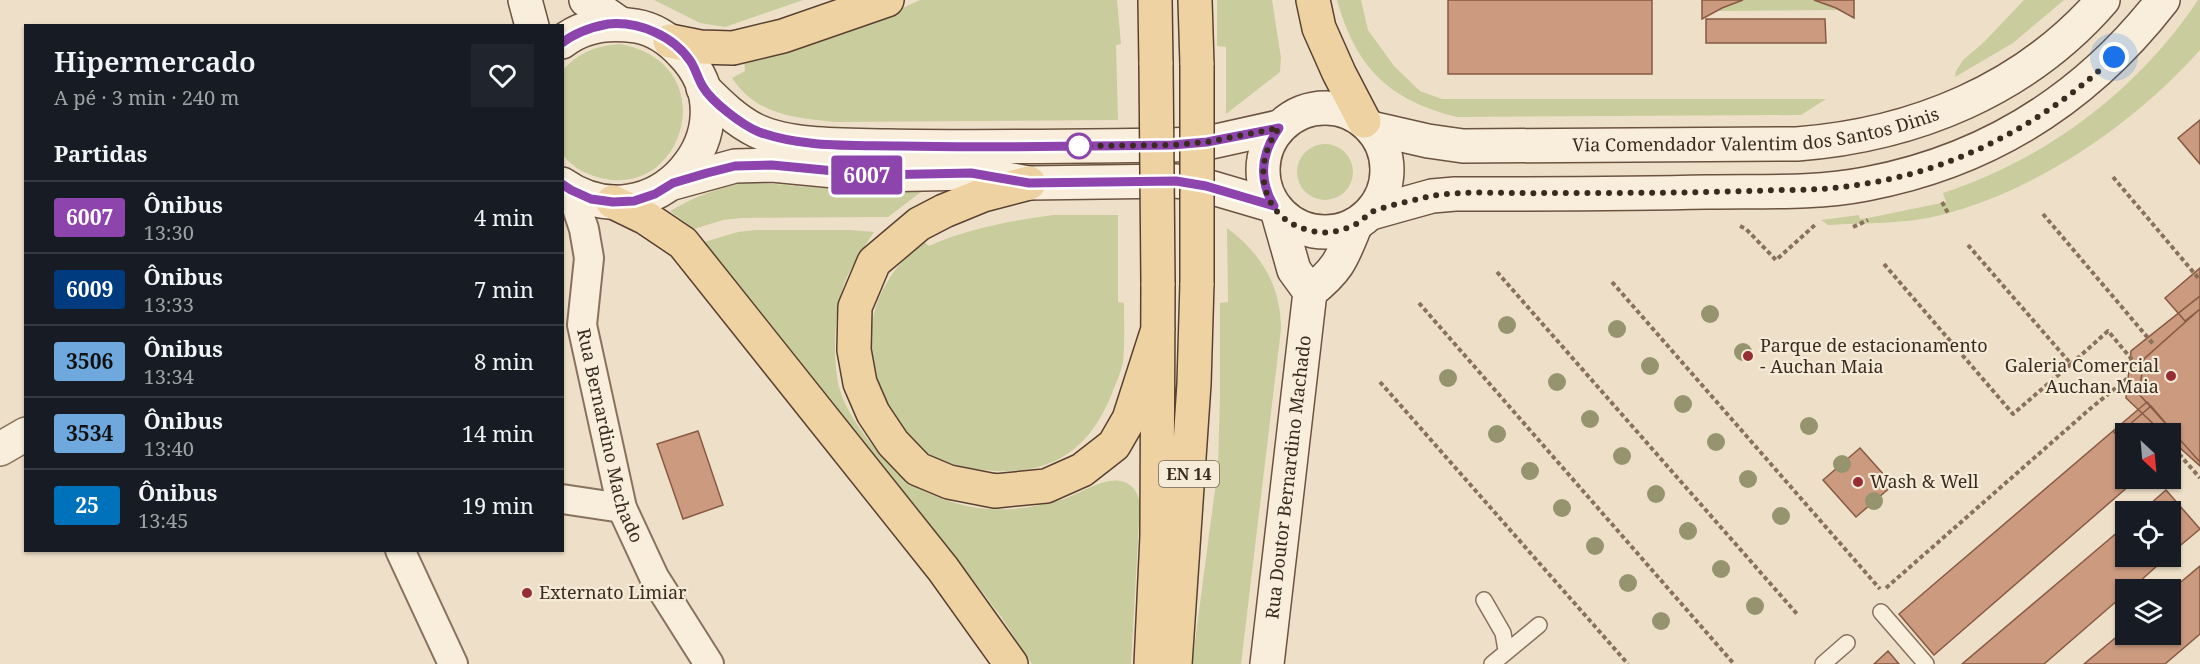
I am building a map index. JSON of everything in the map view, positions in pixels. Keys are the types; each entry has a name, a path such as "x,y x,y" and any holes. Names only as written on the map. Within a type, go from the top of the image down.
{"main road":[{"path":"525,0 531,24"},
{"path":"586,0 619,23"},
{"path":"564,41 593,26 619,23 646,28 670,40 700,47 733,48 783,36 887,0"},
{"name":"EN 14","path":"1151,664 1157,536 1158,283 1155,0"},
{"name":"EN 14","path":"1175,664 1193,395 1197,283 1195,0"},
{"path":"1313,0 1319,28 1339,73 1368,124 1379,138 1388,163 1384,190 1379,202 1364,218 1332,275 1310,292 1294,270 1275,208 1265,187 1263,166 1268,146 1279,128 1291,118 1306,111 1336,108 1351,113 1368,124"},
{"name":"Via Comendador Valentim dos Santos Dinis","path":"1368,124 1428,141 1463,146 1790,144 1837,141 1877,134 1937,116 1996,88 2050,51 2103,0"},
{"path":"673,183 735,166 772,165 876,175 971,173 1029,183 1176,181 1206,186 1275,208 1286,219 1308,230 1333,232 1364,218 1432,196 1827,189 1866,184 1916,172 1983,148 2049,110 2110,61 2163,0"},
{"path":"567,187 591,199 613,202 634,201 655,194 673,183 688,167 699,149 705,129 707,108 703,88 691,61 670,40"},
{"path":"703,88 723,108 757,131 778,138 840,145 930,147 1172,145 1207,142 1279,128"},
{"path":"1029,183 982,195 944,211 919,224 874,262 855,307 854,350 860,383 873,413 893,443 918,469 949,482 994,491 1046,486 1082,470 1114,445 1129,419 1158,329"},
{"path":"613,202 646,218 683,243 943,569 1011,664"},
{"name":"Rua Doutor Bernardino Machado","path":"1267,664 1310,292"},
{"path":"0,449 24,435"}],"street":[{"name":"Rua Bernardino Machado","path":"567,187 584,228 589,258 582,325 622,508 654,577 709,664"},
{"path":"564,499 622,508"},
{"path":"401,552 453,664"}],"lane":[{"path":"1484,600 1503,633 1506,650"},
{"path":"1881,612 1926,664"},
{"path":"1491,664 1539,625"},
{"path":"1823,664 1847,643"}],"path":[{"path":"2113,177 2200,280"},
{"path":"1942,202 1948,213"},
{"path":"2043,214 2154,345"},
{"path":"1737,225 1746,229 1776,260 1821,220"},
{"path":"1968,244 2071,364"},
{"path":"1884,264 2013,414 2108,332 2134,362"},
{"path":"1497,272 1797,614"},
{"path":"1612,282 1882,591"},
{"path":"1419,303 1734,664"},
{"path":"1878,595 2128,378"},
{"path":"1380,382 1628,664"},
{"path":"2181,456 2200,478"}],"green space":[{"path":"654,0 803,0 725,27 700,23"},
{"path":"920,0 1117,0 1121,44 1116,45 1118,120 834,122 791,116 765,107 742,91 732,78 745,71 744,60 834,35"},
{"path":"1217,0 1272,0 1281,58 1280,72 1226,114 1226,47 1217,46"},
{"path":"1337,0 1361,0 1368,30 1394,66 1420,91 1442,99 1826,99 1801,115 1457,117 1412,101 1379,78 1354,45"},
{"path":"1743,0 1814,0 1839,10 1716,11"},
{"path":"2024,0 2064,0 2013,43 1955,77 1963,60 1983,43"},
{"path":"2200,0 2200,50 2146,103 2115,128 2048,171 1977,204 1928,218 1900,222 1828,225 1821,220 1859,215 1860,219 1868,218 1946,202 1943,193 1981,179 2054,141 2118,92 2174,33"},
{"path":"620,44 652,56 673,75 682,99 682,124 673,148 656,167 634,178 606,179 594,176 582,171 564,156 564,69 588,51"},
{"path":"1319,144 1331,144 1341,148 1349,156 1353,172 1349,188 1341,196 1331,200 1319,200 1309,196 1301,188 1297,178 1297,166 1301,156 1309,148"},
{"path":"750,182 866,192 921,192 888,217 742,218 723,220 694,229 670,211 708,193"},
{"path":"1053,215 1118,215 1118,302 1124,303 1124,355 1119,375 1102,415 1080,444 1051,463 1034,468 1016,471 985,470 965,467 927,453 913,442 894,418 876,377 871,333 874,313 881,293 906,257 924,242 929,246 974,230"},
{"path":"1227,228 1250,248 1267,272 1277,299 1281,329 1241,664 1192,664 1218,467 1220,303 1228,302"},
{"path":"755,230 874,232 852,267 842,290 835,332 835,361 839,387 849,411 881,456 908,481 928,493 952,502 994,509 1022,508 1050,503 1113,481 1124,482 1134,489 1140,503 1131,664 1032,664 1002,618 961,564 704,242 738,232"}],"building":[{"path":"1448,0 1652,0 1652,74 1448,74"},
{"path":"1702,0 1743,0 1702,19"},
{"path":"1814,0 1854,0 1854,18 1836,8"},
{"path":"1706,19 1825,19 1826,43 1706,43"},
{"path":"2200,120 2200,164 2178,138"},
{"path":"2200,268 2200,309 2185,321 2165,298"},
{"path":"2200,296 2200,309 2144,359 2139,394 2165,423 2152,423 2126,398 2131,351"},
{"name":"Galeria Comercial Auchan Maia","path":"2200,309 2200,462 2181,441 2181,423 2165,423 2139,394 2144,359"},
{"path":"2147,402 2165,423 2122,423"},
{"path":"2151,406 2166,423 2131,423"},
{"path":"698,431 723,505 683,519 657,444"},
{"path":"2113,431 2115,433 2115,489 2125,489 1934,655 1899,614"},
{"path":"2181,441 2200,462 2200,466 2181,449"},
{"name":"Wash & Well","path":"1860,448 1893,485 1856,517 1823,480"},
{"path":"2166,490 2176,501 2154,501"},
{"path":"2181,507 2200,529 2181,545"},
{"path":"2115,534 2115,567 2156,567 2142,579 2115,579 2115,603 2044,664 1962,664"},
{"path":"2200,566 2200,634 2165,664 2084,664 2115,638 2115,645 2181,645 2181,582"},
{"path":"1888,651 1899,664 1874,664"}],"bus line":[{"name":"6007","path":"564,41 593,26 619,23 646,28 670,40 691,61 703,88 723,108 757,131 778,138 802,141 840,145 930,147 1172,145 1207,142 1279,128 1264,155 1263,166 1265,187 1274,206 1206,186 1176,181 1029,183 971,173 876,175 772,165 735,166 707,173 673,183 655,194 634,201 613,202 591,199 564,185"}],"place":[{"name":"Parque de estacionamento - Auchan Maia","path":"1748,356"},
{"name":"Galeria Comercial Auchan Maia","path":"2171,376"},
{"name":"Wash & Well","path":"1858,482"},
{"name":"Externato Limiar","path":"527,593"}],"route":[{"path":"1079,146 1172,145 1207,142 1279,128 1264,155 1263,176 1268,197 1286,219 1296,225 1308,230 1333,232 1356,224 1371,213 1432,196 1827,189 1866,184 1927,169 1983,148 2049,110 2114,57"}]}
